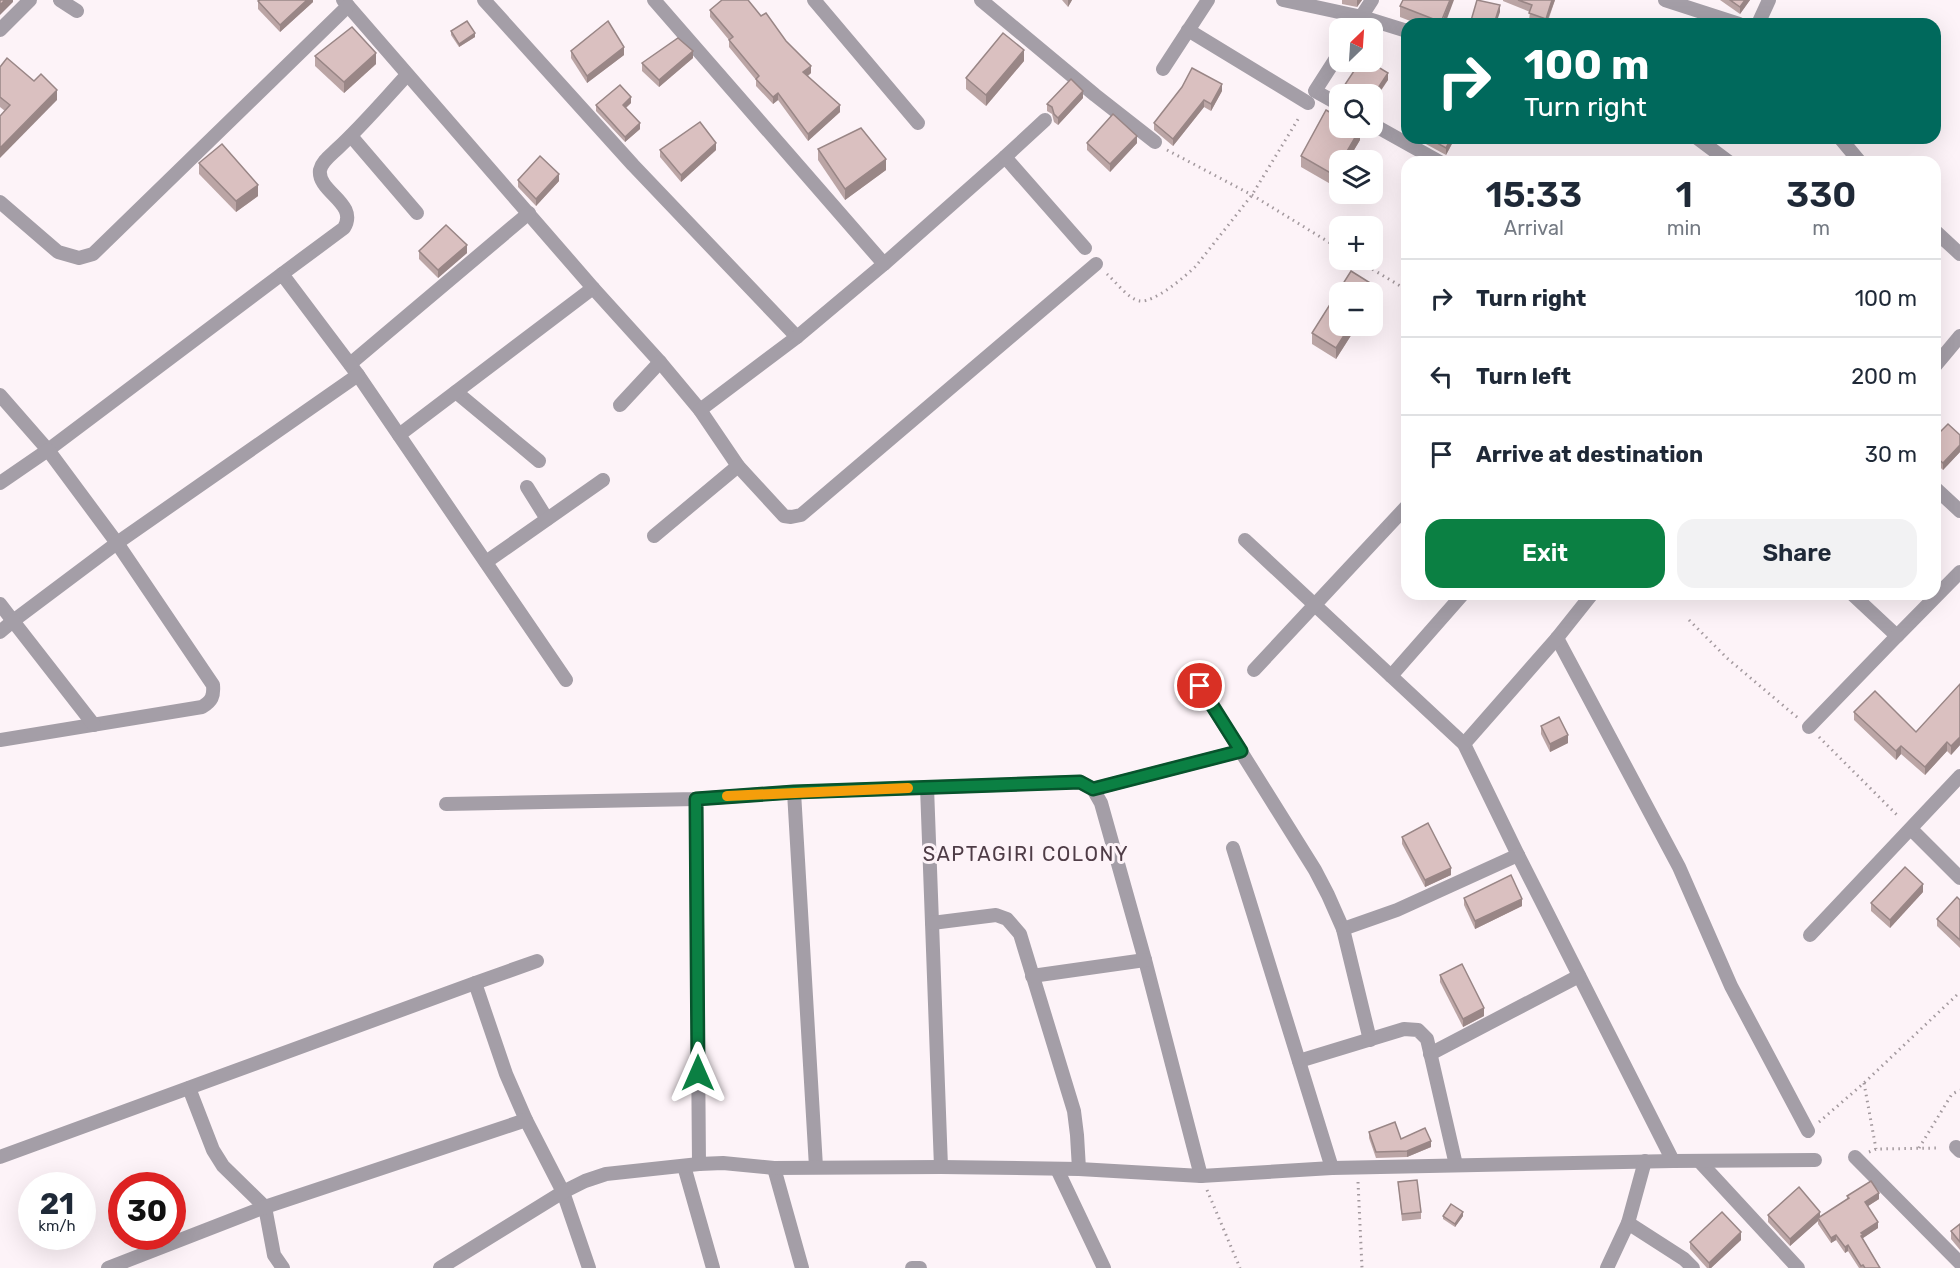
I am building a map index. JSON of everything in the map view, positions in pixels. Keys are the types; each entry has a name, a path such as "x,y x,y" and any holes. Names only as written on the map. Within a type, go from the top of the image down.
{"street":[{"path":"0,30 30,0"},
{"path":"60,0 77,11"},
{"path":"484,0 633,165 797,337"},
{"path":"654,0 884,264"},
{"path":"814,0 918,123"},
{"path":"981,0 1155,142"},
{"path":"1163,69 1208,0"},
{"path":"1283,0 1344,18"},
{"path":"1361,18 1372,0"},
{"path":"1665,0 1698,5 1726,18"},
{"path":"1761,18 1769,0"},
{"path":"0,202 58,252 79,258 93,254 346,3 660,362 700,410 738,466 778,511 784,516 791,517 801,514 1096,264"},
{"path":"1383,27 1401,31"},
{"path":"1188,30 1308,103"},
{"path":"1329,69 1315,91 1329,99"},
{"path":"0,483 48,450 344,228 348,221 345,208 324,183 320,172 322,163 351,136 407,75"},
{"path":"700,410 797,337 884,264 1045,120"},
{"path":"1383,130 1401,140"},
{"path":"351,136 417,213"},
{"path":"1408,144 1429,156"},
{"path":"1705,144 1721,156"},
{"path":"1845,144 1855,156"},
{"path":"1005,158 1085,248"},
{"path":"0,632 354,369 528,213"},
{"path":"1941,237 1960,254"},
{"path":"282,274 354,369 566,680"},
{"path":"399,435 593,288"},
{"path":"1941,357 1960,336"},
{"path":"620,405 660,362"},
{"path":"456,392 539,461"},
{"path":"0,394 48,450 117,543 213,685 214,695 210,703 202,707 0,740"},
{"path":"654,536 738,466"},
{"path":"486,562 603,480"},
{"path":"527,487 547,519"},
{"path":"1941,494 1960,511"},
{"path":"1254,670 1401,512"},
{"path":"1245,540 1464,744 1673,1161"},
{"path":"1941,591 1960,572"},
{"path":"1391,676 1458,600"},
{"path":"1464,744 1588,600"},
{"path":"1858,600 1897,636"},
{"path":"1809,727 1932,600"},
{"path":"0,604 94,725"},
{"path":"1557,638 1678,867 1731,986 1808,1131"},
{"path":"1200,686 1315,870 1343,929 1370,1040"},
{"path":"1093,789 1241,751"},
{"path":"1810,935 1960,776"},
{"path":"446,804 696,799 794,792 1080,782 1093,789 1101,803 1145,960 1201,1176"},
{"path":"927,787 941,1167"},
{"path":"794,792 816,1167"},
{"path":"696,799 699,1164"},
{"path":"1911,829 1960,878"},
{"path":"1233,848 1332,1168"},
{"path":"1343,929 1396,910 1518,855"},
{"path":"932,923 996,915 1007,919 1020,934 1074,1111 1079,1169"},
{"path":"1032,976 1145,960"},
{"path":"0,1158 537,961"},
{"path":"1430,1053 1579,976"},
{"path":"475,983 506,1074 526,1120 563,1192 589,1268"},
{"path":"1299,1061 1404,1029 1418,1030 1427,1039 1456,1165"},
{"path":"189,1088 213,1150 223,1166 265,1207 274,1256 283,1268"},
{"path":"108,1268 265,1207 526,1120"},
{"path":"1855,1157 1960,1263"},
{"path":"449,1266 563,1192 585,1181 606,1174 699,1164 723,1163 774,1168 1079,1169 1201,1176 1332,1168 1815,1160"},
{"path":"1607,1268 1628,1223 1646,1161"},
{"path":"1700,1162 1798,1268"},
{"path":"684,1166 712,1268"},
{"path":"774,1168 802,1268"},
{"path":"1057,1169 1104,1268"},
{"path":"1628,1223 1684,1259 1693,1268"},
{"path":"912,1268 921,1268"}],"path":[{"path":"1096,264 1129,295 1139,301 1149,300 1186,276 1251,195 1308,103"},
{"path":"1155,142 1251,195 1329,242"},
{"path":"1374,270 1401,286"},
{"path":"1808,1131 1864,1083 1960,992"},
{"path":"1864,1083 1876,1149"},
{"path":"1919,1148 1952,1094 1960,1090"},
{"path":"1855,1157 1876,1149 1958,1149"},
{"path":"1357,1168 1362,1268"},
{"path":"1201,1176 1240,1268"}],"building":[{"path":"307,0 280,25 258,1"},
{"path":"722,0 748,0 761,16 766,13 786,41 811,66 803,72 840,105 808,134 778,93 773,97 756,79 759,76 729,40 733,37 710,10"},
{"path":"1403,0 1450,0 1443,18 1431,18 1400,6"},
{"path":"1477,0 1500,5 1496,18 1472,18"},
{"path":"1518,0 1552,0 1546,18 1529,13 1532,5"},
{"path":"1730,0 1745,0 1740,7"},
{"path":"467,21 475,33 459,44 451,31"},
{"path":"608,21 624,47 587,76 571,51"},
{"path":"352,27 376,53 344,82 315,56"},
{"path":"1003,33 1024,50 986,95 966,78"},
{"path":"678,38 693,51 659,80 642,63"},
{"path":"7,58 34,81 41,74 57,90 0,148 0,116 10,105 0,97 0,67"},
{"path":"1192,68 1222,84 1211,104 1204,100 1173,139 1154,123 1182,87"},
{"path":"1383,70 1388,73 1381,84 1345,84 1353,72 1383,72"},
{"path":"1071,79 1083,91 1058,118 1052,107 1047,104"},
{"path":"620,85 631,97 623,105 640,123 625,137 596,105"},
{"path":"1326,110 1329,112 1329,138 1355,138 1348,150 1329,150 1329,172 1301,156"},
{"path":"1113,114 1137,136 1110,164 1087,143"},
{"path":"700,122 716,143 681,175 660,150"},
{"path":"861,128 886,159 845,189 818,149"},
{"path":"222,144 258,185 236,201 199,163"},
{"path":"540,156 559,174 536,199 518,180"},
{"path":"446,225 467,245 438,270 419,251"},
{"path":"1351,271 1369,282 1344,282"},
{"path":"1329,306 1329,336 1344,336 1336,348 1312,333"},
{"path":"1948,424 1960,435 1960,445 1943,463 1941,461 1941,431"},
{"path":"1960,684 1960,737 1951,746 1947,742 1925,767 1901,746 1896,751 1854,712 1875,691 1916,732"},
{"path":"1559,717 1568,735 1550,744 1541,726"},
{"path":"1428,823 1451,868 1425,880 1402,837"},
{"path":"1905,867 1923,884 1890,920 1871,903"},
{"path":"1511,875 1522,899 1475,921 1464,898"},
{"path":"1957,897 1960,900 1960,940 1937,919"},
{"path":"1462,964 1484,1008 1463,1019 1440,975"},
{"path":"1395,1122 1401,1139 1425,1128 1431,1141 1407,1151 1376,1152 1369,1132"},
{"path":"1417,1180 1421,1212 1402,1214 1398,1182"},
{"path":"1871,1181 1879,1193 1865,1202 1878,1222 1861,1233 1863,1235 1861,1236 1880,1268 1861,1266 1848,1245 1845,1247 1836,1235 1831,1238 1818,1218"},
{"path":"1799,1187 1820,1212 1790,1239 1768,1215"},
{"path":"1451,1204 1463,1212 1455,1224 1443,1216"},
{"path":"1722,1212 1741,1232 1709,1263 1690,1242"},
{"path":"1960,1224 1960,1242 1951,1231"}],"slow traffic":[{"path":"727,796 908,788"}],"district":[{"name":"SAPTAGIRI COLONY","path":"1026,854"}],"route":[{"path":"698,1073 696,799 794,792 1080,782 1093,789 1241,751 1200,686"}]}
